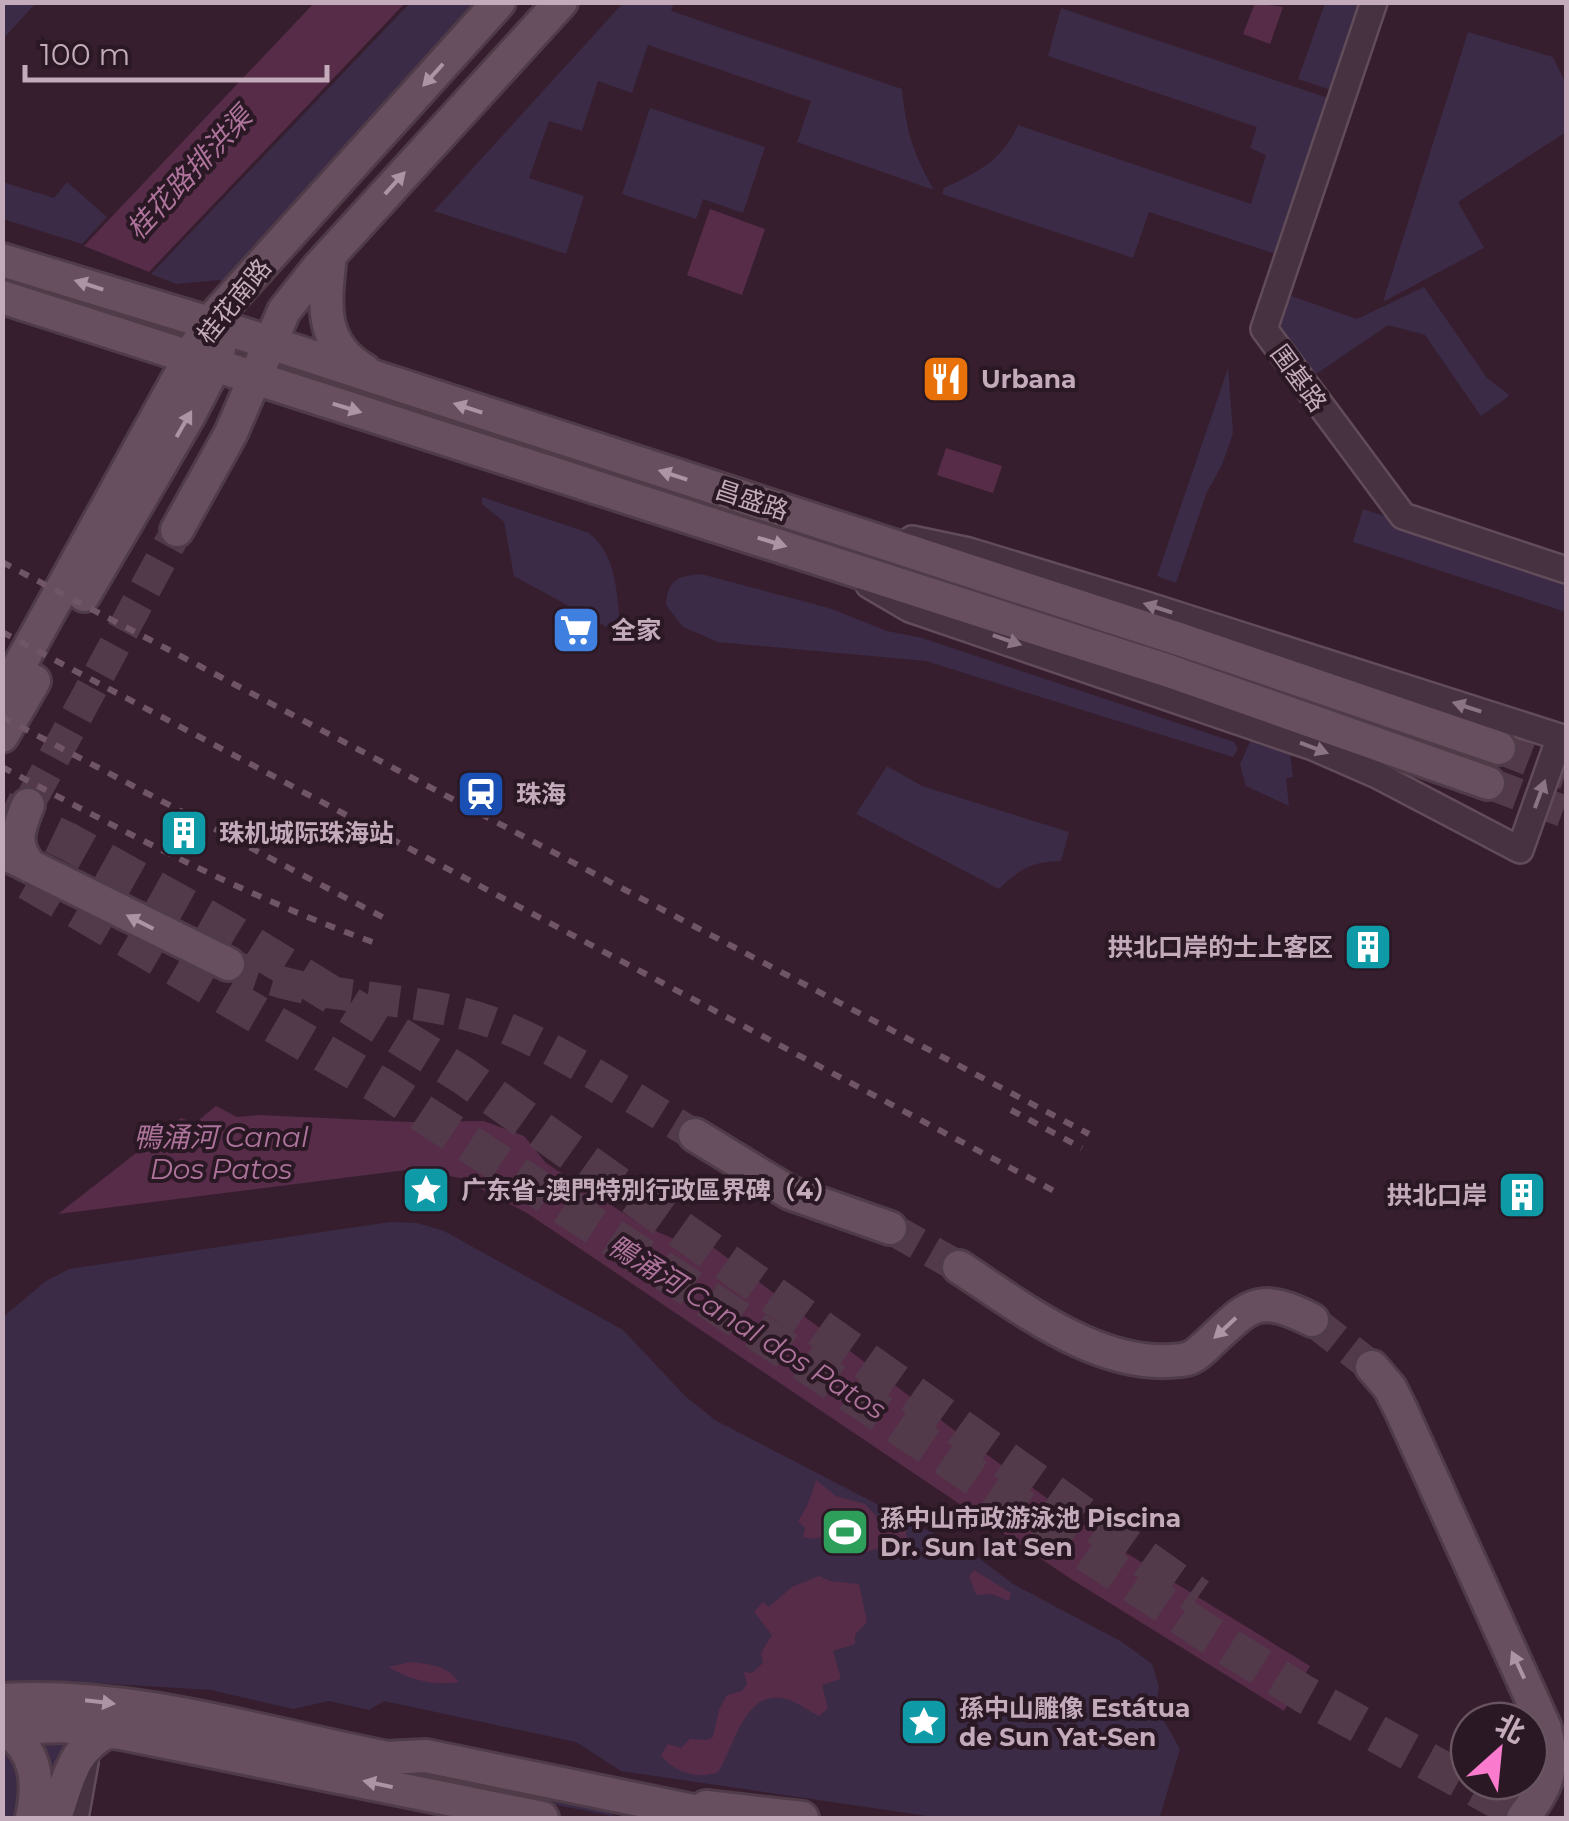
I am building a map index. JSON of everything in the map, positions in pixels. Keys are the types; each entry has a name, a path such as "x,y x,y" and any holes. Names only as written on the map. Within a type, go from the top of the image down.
{"main road":[{"name":"桂花南路","path":"2,696 202,363 209,323 499,2"},
{"name":"桂花南路","path":"177,530 231,433 284,310 561,2"},
{"path":"330,255 326,290 328,329 346,359 382,380"},
{"name":"昌盛路","path":"10,261 1178,639 1499,748"},
{"name":"昌盛路","path":"2,298 1169,670 1488,783"},
{"path":"2,736 202,363"},
{"path":"2,831 16,822 30,802 17,835 21,856 16,859"},
{"path":"16,859 228,964"},
{"path":"695,1135 790,1193 890,1228"},
{"path":"959,1267 1074,1341 1160,1362 1193,1358 1240,1314 1259,1304 1276,1305 1312,1320"},
{"path":"1372,1367 1390,1388 1401,1410 1545,1728 1551,1761 1549,1774 1523,1818"},
{"path":"2,1700 66,1699 126,1706 387,1758 446,1776 641,1809 727,1818"},
{"path":"2,1728 45,1726 542,1818"},
{"path":"2,1728 23,1745 35,1768 32,1818"},
{"path":"55,1818 74,1763 99,1737"},
{"path":"387,1758 426,1756 641,1809 802,1818"}],"street":[{"name":"围基路","path":"1374,2 1264,330 1403,516 1566,570"},
{"path":"823,558 910,608 1331,754 1520,850 1563,738 969,550 832,526"},
{"path":"75,1818 99,1737"}],"shaded area":[{"path":"2,3 36,3 3,39"},
{"path":"410,3 494,3 236,289 220,280 176,284 151,274"},
{"path":"623,3 674,3 671,11 902,89 912,141 934,190 797,142 811,101 648,45 632,93 598,81 582,131 549,121 529,178 584,196 566,254 434,211"},
{"path":"1325,3 1369,3 1337,92 1298,79"},
{"path":"1061,8 1337,101 1285,257 1149,212 1133,258 942,194 944,188 997,157 1018,125 1251,204 1266,155 1250,148 1257,127 1048,56"},
{"path":"1468,32 1553,57 1566,84 1566,132 1458,202 1484,248 1383,302"},
{"path":"650,108 765,147 743,213 703,199 696,219 622,194"},
{"path":"3,182 54,198 67,182 107,217 82,244 3,219"},
{"path":"1424,287 1487,378 1509,396 1481,416 1425,335 1388,325 1306,381 1268,329 1280,292 1357,319"},
{"path":"1228,368 1233,433 1206,494 1176,583 1157,576"},
{"path":"482,497 589,533 600,544 612,569 623,642 607,627 514,576 504,522 482,504"},
{"path":"1363,509 1566,576 1566,612 1353,542"},
{"path":"701,574 829,608 887,631 922,638 1234,742 1238,749 1233,757 926,661 718,642 683,627 666,605 675,581"},
{"path":"1254,733 1289,745 1293,777 1286,778 1289,806 1246,786 1240,764"},
{"path":"887,766 922,786 1069,832 1061,861 1027,868 999,889 856,814"},
{"path":"390,1222 417,1223 444,1231 623,1330 686,1397 715,1420 975,1555 1013,1584 1122,1642 1152,1664 1159,1687 1157,1701 1180,1749 1160,1816 941,1818 621,1771 576,1742 384,1701 369,1710 329,1701 293,1709 211,1690 62,1681 3,1682 3,1317 46,1281 69,1269"},
{"path":"50,1707 614,1804 613,1816"},
{"path":"31,1733 77,1737 48,1818"},
{"path":"2,1739 21,1754 25,1818 3,1818"}],"water":[{"name":"桂花路排洪渠","path":"315,2 405,3 149,272 84,246"},
{"path":"1255,3 1283,7 1270,44 1243,34"},
{"path":"710,209 765,229 742,295 687,275"},
{"path":"946,448 1002,466 993,493 937,475"},
{"name":"鴨涌河 Canal Dos Patos","path":"216,1106 237,1117 484,1121 524,1136 546,1163 642,1225 674,1239 686,1240 697,1235 1102,1538 1310,1666 1284,1711 1071,1579 527,1213 460,1178 414,1169 58,1214 181,1118 195,1123"},
{"path":"816,1480 836,1496 865,1504 882,1522 905,1527 907,1540 862,1553 837,1534 803,1537 805,1528 798,1521"},
{"path":"974,1570 1011,1593 1009,1601 992,1594 976,1595 969,1576"},
{"path":"819,1576 859,1584 867,1622 855,1635 855,1644 833,1651 841,1679 822,1685 828,1708 819,1716 790,1700 775,1697 762,1701 744,1720 718,1772 694,1775 672,1766 661,1755 668,1744 681,1748 690,1739 713,1737 727,1695 742,1691 747,1684 744,1672 752,1673 763,1663 761,1653 772,1635 754,1612 763,1602 769,1607 792,1587"},
{"path":"411,1662 444,1669 459,1682 422,1681 388,1667"}],"tunnel":[{"path":"31,800 177,530"},
{"path":"1499,748 1566,774"},
{"path":"1488,783 1566,812"},
{"path":"2,810 69,842 225,929 464,1076 1198,1597"},
{"path":"28,881 382,1087 1304,1694 1531,1818"},
{"path":"228,964 301,987 442,1009 488,1021 567,1058 695,1135"},
{"path":"890,1228 959,1267"},
{"path":"1312,1320 1372,1367"}],"railway":[{"path":"2,562 1089,1134"},
{"path":"2,632 1056,1192"},
{"path":"2,717 388,920"},
{"path":"2,767 233,884 378,944"},
{"path":"1011,1110 1082,1148"}],"place":[{"name":"Urbana","path":"946,379"},
{"name":"全家","path":"576,630"},
{"name":"珠海","path":"481,794"},
{"name":"珠机城际珠海站","path":"184,833"},
{"name":"拱北口岸的士上客区","path":"1368,947"},
{"name":"广东省-澳門特別行政區界碑（4）","path":"426,1190"},
{"name":"拱北口岸","path":"1522,1195"},
{"name":"孫中山市政游泳池 Piscina Dr. Sun Iat Sen","path":"845,1532"},
{"name":"孫中山雕像 Estátua de Sun Yat-Sen","path":"924,1722"}],"water label":[{"name":"鴨涌河 Canal dos Patos","path":"747,1327"}]}
